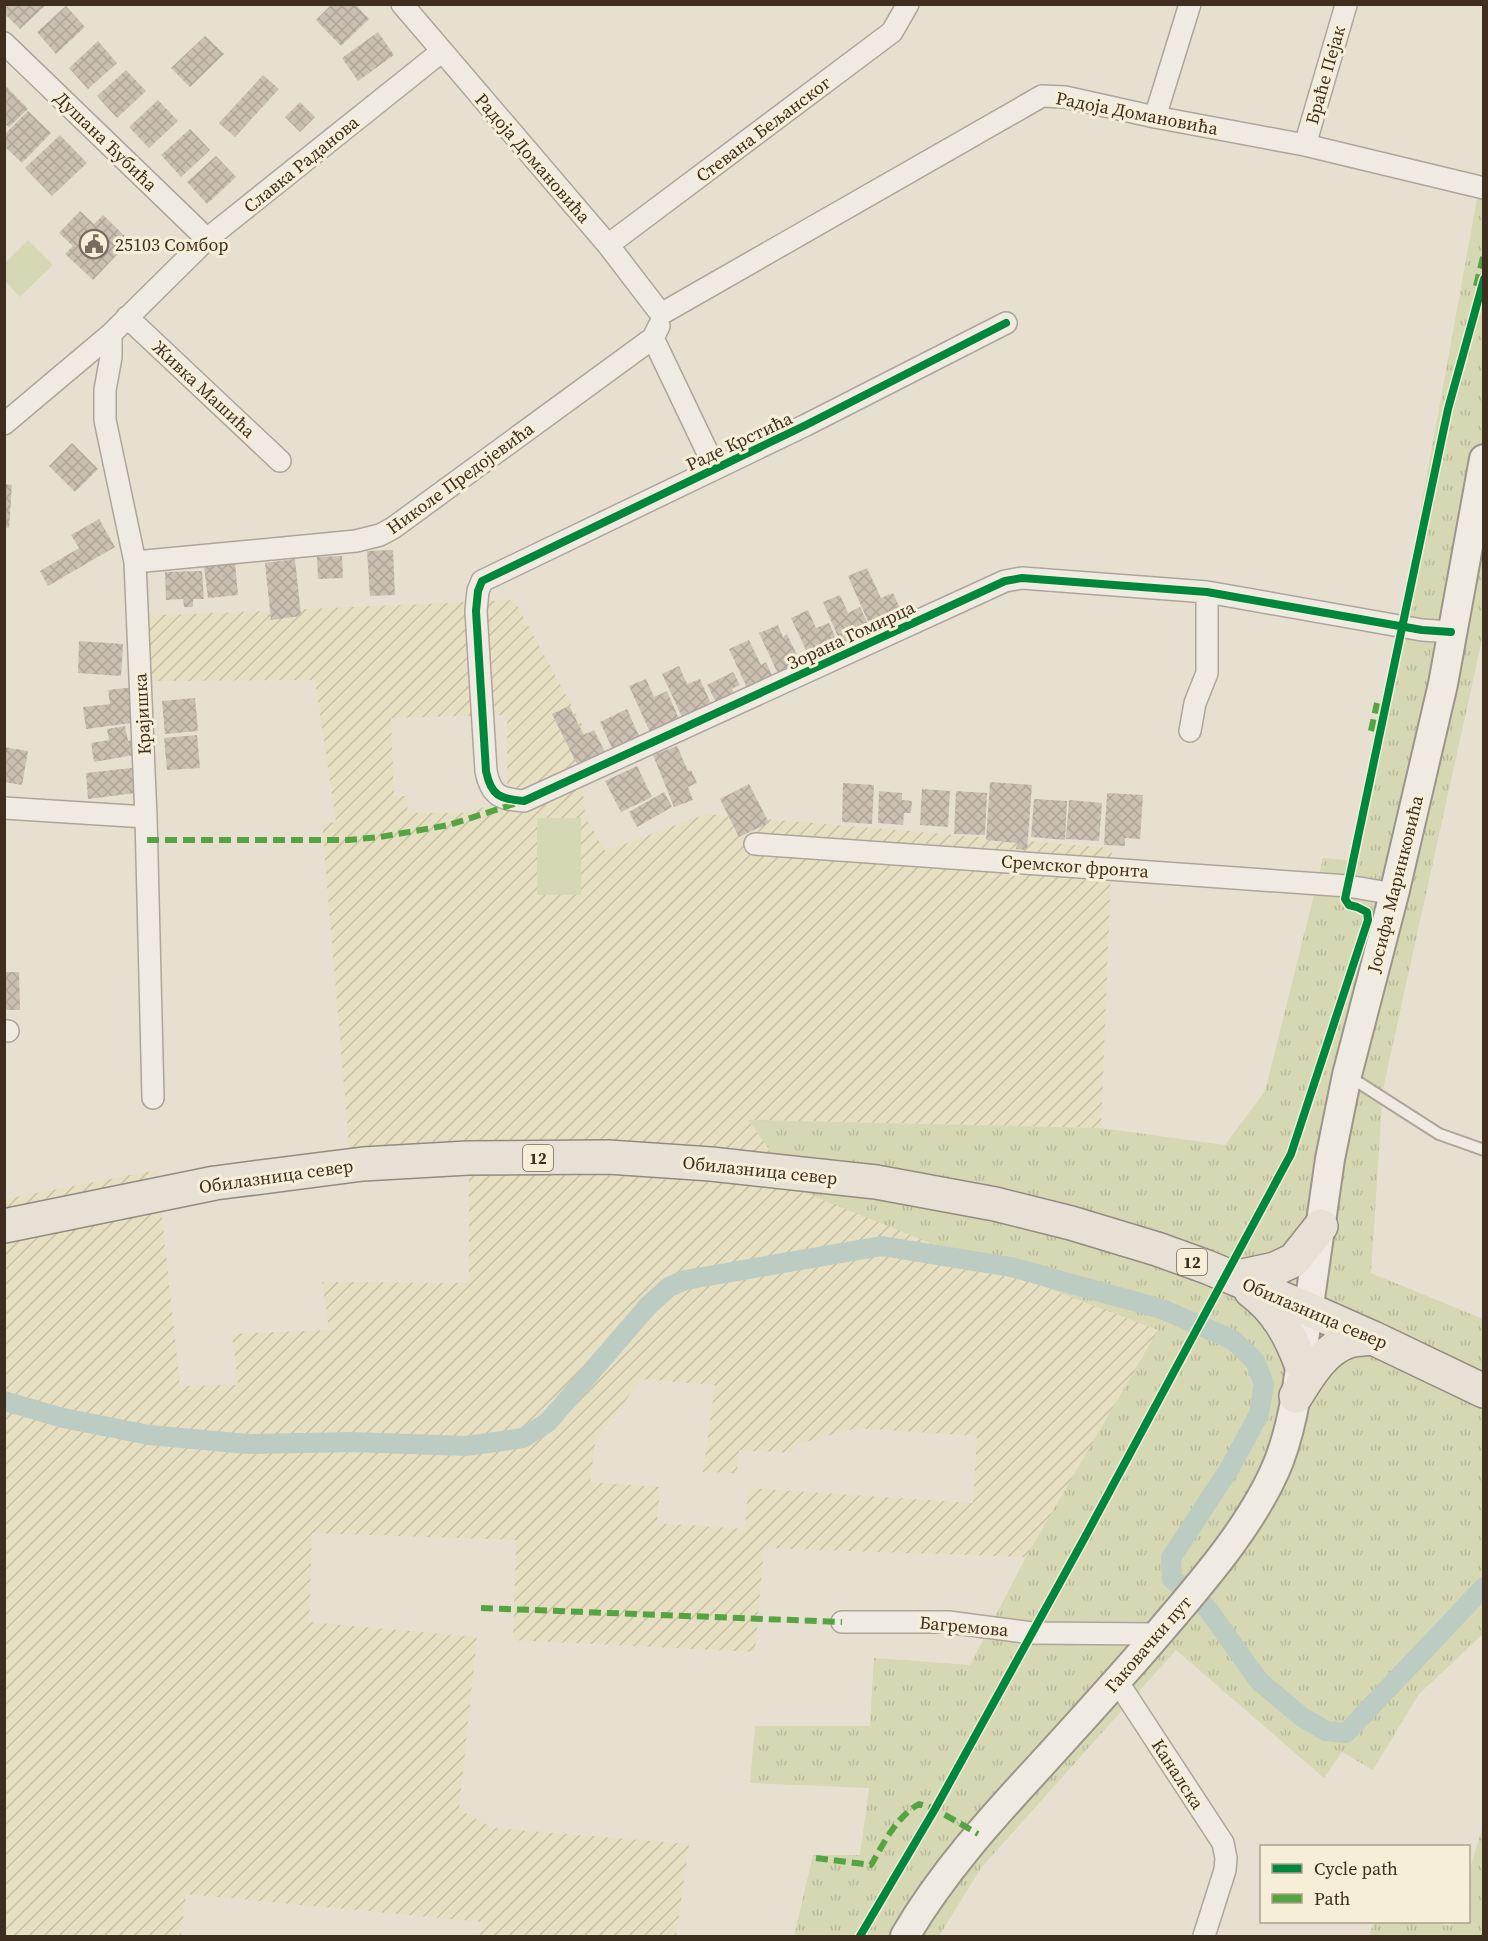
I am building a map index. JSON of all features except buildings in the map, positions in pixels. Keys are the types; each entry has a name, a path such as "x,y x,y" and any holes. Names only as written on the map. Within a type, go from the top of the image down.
{"main road":[{"name":"Обилазница север","path":"4,1226 215,1183 363,1164 468,1158 608,1157 711,1164 876,1182 995,1204 1071,1223 1157,1249 1310,1310 1484,1391"},
{"path":"1233,1278 1275,1269 1294,1260 1321,1226"},
{"path":"1233,1278 1259,1297 1277,1315 1290,1336 1301,1364"},
{"path":"1296,1396 1313,1369 1330,1352 1348,1341 1373,1338"}],"street":[{"name":"Радоја Домановића","path":"402,4 608,245 661,314 1042,96 1065,97 1155,117 1305,145 1484,188"},
{"name":"Стевана Бељанског","path":"608,245 892,32 908,4"},
{"path":"1155,117 1190,4"},
{"name":"Браће Пејак","path":"1305,145 1346,5"},
{"name":"Душана Ћубића","path":"4,43 207,239"},
{"name":"Славка Раданова","path":"4,424 111,334 207,239 441,52"},
{"path":"661,314 661,321 652,338 715,468"},
{"name":"Живка Машића","path":"127,317 280,461"},
{"name":"Раде Крстића","path":"482,582 806,425 1006,322"},
{"name":"Крајишка","path":"111,334 111,357 105,390 105,420 135,562 146,817 153,1098"},
{"name":"Николе Предојевића","path":"135,562 356,541 380,535 393,528 652,338"},
{"name":"Јосифа Маринковића","path":"1310,1310 1330,1159 1347,1075 1394,894 1443,684 1483,463"},
{"name":"Зорана Гомирца","path":"482,582 478,591 476,611 486,771 489,785 497,794 508,799 524,801 1005,581 1022,578 1207,592 1422,630 1451,632"},
{"path":"1190,731 1195,703 1207,673 1207,592"},
{"path":"4,808 146,817"},
{"name":"Сремског фронта","path":"755,844 1348,886 1394,894"},
{"name":"Гаковачки пут","path":"904,1936 923,1905 978,1833 1158,1634 1187,1600 1257,1507 1278,1462 1288,1433 1310,1310"},
{"name":"Багремова","path":"842,1622 948,1622 1032,1633 1158,1634"},
{"name":"Каналска","path":"1117,1681 1223,1843 1226,1858 1225,1870 1204,1936"}],"lane":[{"path":"1347,1075 1439,1134 1484,1150"}],"shaded area":[{"path":"514,600 607,770 583,790 585,816 605,851 706,814 1112,848 1101,1128 749,1120 970,1259 1159,1330 1026,1557 764,1548 755,1652 513,1640 516,1540 312,1533 309,1622 477,1637 459,1809 492,1828 689,1844 676,1936 479,1936 483,1922 186,1894 181,1936 5,1936 5,1199 157,1170 180,1386 238,1385 232,1334 329,1330 322,1282 469,1283 469,1167 351,1170 322,824 336,822 315,680 150,681 143,616","holes":["507,715 507,801 461,813 407,813 408,796 394,796 391,718","641,1379 715,1385 703,1472 737,1473 739,1450 792,1453 797,1444 856,1428 977,1436 973,1503 748,1488 745,1529 657,1523 660,1487 590,1482 595,1443"]}],"green space":[{"path":"1483,166 1483,635 1383,1089 1371,1273 1483,1319 1483,1634 1419,1694 1373,1770 1342,1752 1324,1778 1176,1650 981,1868 939,1936 794,1936 813,1855 860,1855 869,1788 750,1783 755,1726 870,1726 874,1658 970,1665 1026,1557 1158,1330 970,1259 798,1190 748,1120 1101,1128 1225,1145 1265,1091 1323,858 1357,861"},
{"path":"28,240 53,265 20,297 5,281 5,263"},
{"path":"537,818 581,818 581,895 537,895"},
{"path":"1483,1826 1483,1936 1369,1936 1374,1923 1440,1923 1450,1926 1452,1923 1470,1923 1470,1868"}],"waterway":[{"path":"4,1401 63,1418 149,1435 248,1444 352,1442 466,1446 523,1438 548,1422 648,1306 669,1287 685,1280 882,1246 1011,1267 1162,1309 1233,1340 1255,1361 1264,1384 1259,1414 1231,1466 1171,1558 1172,1579 1207,1608 1259,1681 1302,1717 1326,1731 1346,1733 1484,1587"}],"marked path":[{"path":"1476,286 1484,253"},
{"path":"1371,731 1377,703"},
{"path":"147,840 348,840 380,837 449,825 517,803"},
{"path":"481,1608 842,1622"},
{"path":"816,1858 871,1865 897,1823 919,1804 935,1809 978,1834"}],"cycle path":[{"path":"860,1936 935,1809 1084,1539 1291,1154 1368,920 1367,912 1349,905 1345,899 1448,409 1484,279"},
{"path":"1006,323 806,425 482,581 478,591 476,611 486,771 494,791 503,797 524,801 1005,581 1022,578 1207,592 1422,630 1451,632"}],"place":[{"name":"25103 Сомбор","path":"94,244"}]}
